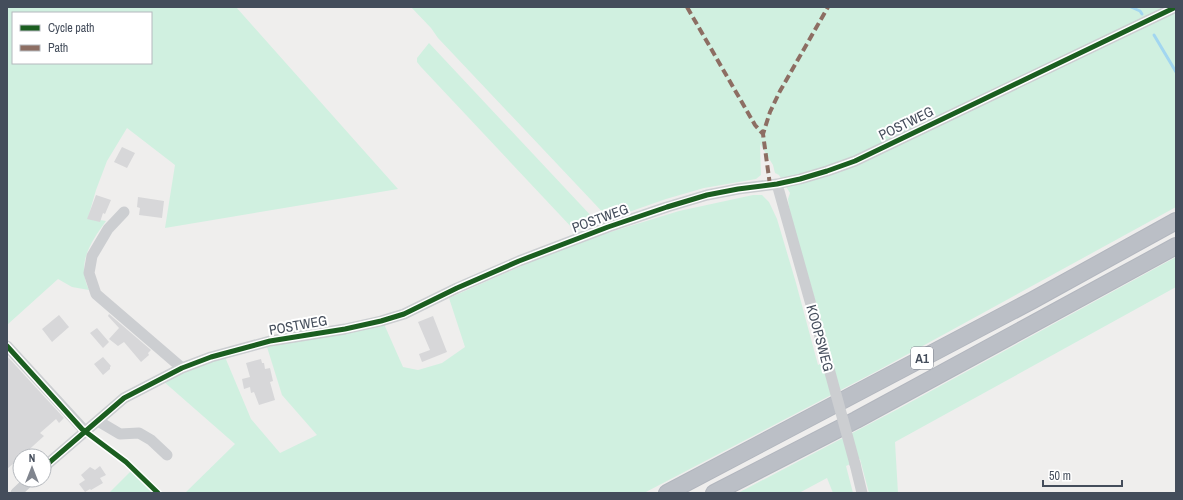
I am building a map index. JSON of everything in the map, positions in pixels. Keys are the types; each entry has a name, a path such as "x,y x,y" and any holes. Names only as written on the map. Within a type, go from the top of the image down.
{"highway":[{"name":"A1","path":"667,493 1033,300 1176,221"},
{"name":"A1","path":"714,493 856,420 1176,246"}],"street":[{"name":"POSTWEG","path":"52,460 124,398 182,368 212,357 270,341 345,329 404,314 457,288 519,261 608,227 707,196 738,189 777,184 820,173 855,160 1176,7"},
{"name":"KOOPSWEG","path":"777,184 862,493"},
{"path":"124,212 108,229 92,256 89,273 96,294 182,368"},
{"path":"7,346 85,431"},
{"path":"98,421 120,434 139,433 151,440 167,455"}],"green space":[{"path":"7,7 236,7 398,189 165,228 175,165 127,128 107,161 96,190 88,218 106,221 95,237 87,253 84,271 85,280 89,290 72,287 58,279 7,325"},
{"path":"411,7 1176,7 1176,207 877,371 644,493 185,493 235,444 163,381 225,357 251,419 280,453 317,435 282,395 267,347 384,324 403,367 418,370 442,363 465,347 449,298 544,256 604,234 679,211 753,195 762,195 769,202 777,219 818,365 832,358 790,214 788,199 790,193 779,175 775,173 773,165 760,144 761,175 756,179 704,188 666,199 609,219 438,38 431,28"},
{"path":"429,43 594,219 593,225 575,231 421,67 417,62 417,58"},
{"path":"1176,257 1176,287 895,442 898,493 869,493 860,459 846,466 853,493 833,493 827,478 799,493 738,493 898,409"},
{"path":"132,470 141,478 156,493 109,493"}],"building":[{"path":"122,147 135,153 127,168 114,162"},
{"path":"96,195 111,200 105,214 103,213 100,222 87,219"},
{"path":"138,197 164,201 162,218 139,215 140,208 137,207"},
{"path":"109,314 151,350 148,353 149,355 141,362 124,342 118,346 109,339 119,328 108,316"},
{"path":"59,315 69,327 52,342 42,329"},
{"path":"433,316 447,352 422,362 419,354 430,350 418,322"},
{"path":"97,328 109,342 103,348 90,333"},
{"path":"7,356 64,418 59,423 56,419 40,433 44,436 31,448 12,448 12,465 7,469"},
{"path":"103,357 111,366 110,369 103,375 94,364"},
{"path":"261,359 262,363 264,363 265,369 270,368 273,381 270,382 275,400 259,405 254,392 251,393 250,387 244,389 242,379 250,377 246,363"},
{"path":"100,466 106,475 100,478 103,483 85,492 79,484 85,480 81,475 90,467 95,470"}],"waterway":[{"path":"1131,7 1140,11 1142,14"},
{"path":"1154,35 1176,72"}],"marked path":[{"path":"687,7 755,125 763,134"},
{"path":"770,185 763,134 770,112 780,91 828,7"}],"cycle path":[{"path":"52,460 124,398 182,368 211,357 270,341 345,329 404,314 457,288 519,261 608,227 707,195 800,179 855,161 1176,7"},
{"path":"7,346 82,429 126,462 158,493"}]}
